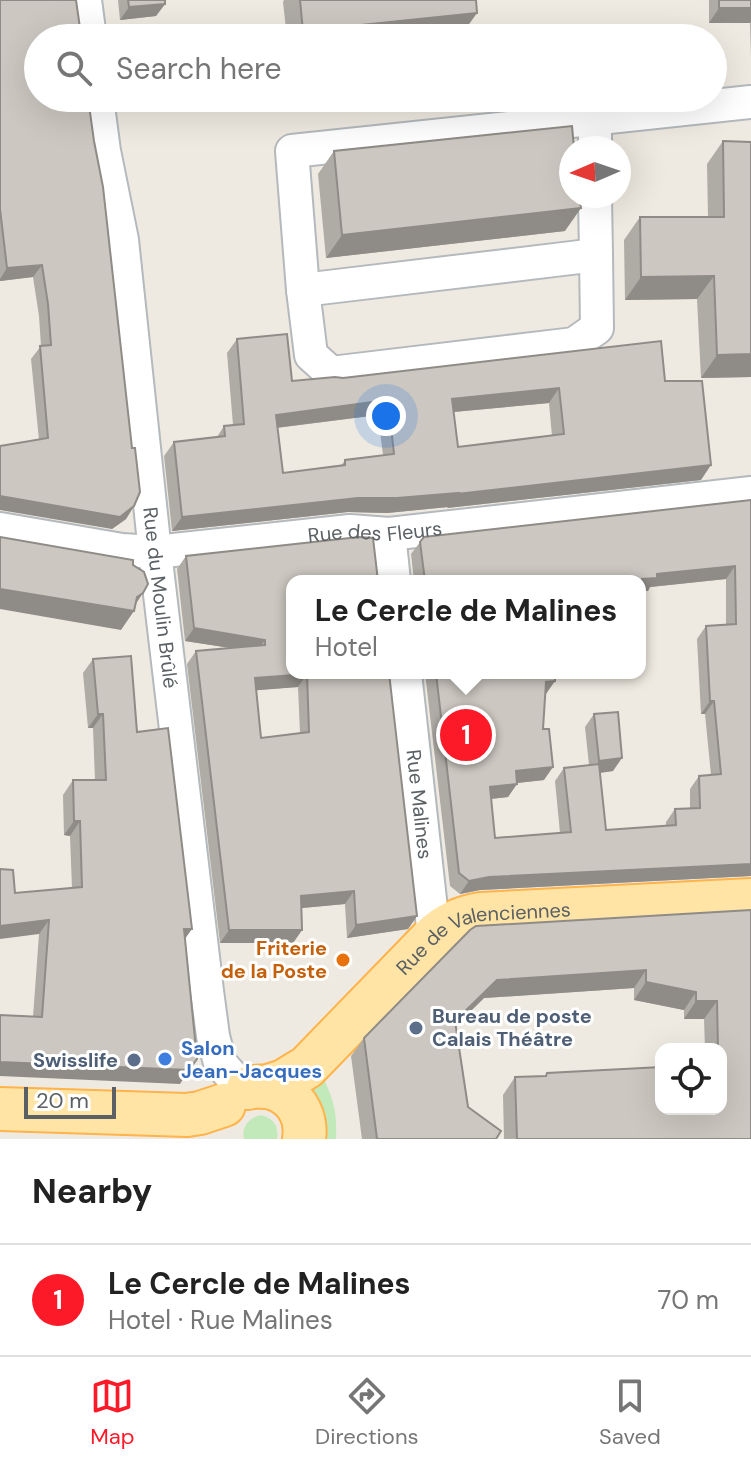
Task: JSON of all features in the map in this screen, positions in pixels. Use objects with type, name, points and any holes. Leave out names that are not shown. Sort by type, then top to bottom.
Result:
[{"type":"main road","name":"Rue de Valenciennes","points":[[101,1129],[238,1105],[284,1081],[307,1067],[449,923],[481,914],[751,900]]},
{"type":"main road","points":[[238,1105],[285,1094],[295,1103],[304,1121],[304,1139]]},
{"type":"main road","points":[[0,1109],[101,1129],[177,1139]]},
{"type":"main road","points":[[0,1129],[78,1132],[101,1129]]},
{"type":"street","points":[[85,0],[88,24]]},
{"type":"street","points":[[727,107],[751,102]]},
{"type":"street","name":"Rue du Moulin Brûlé","points":[[99,112],[122,240],[155,552],[213,1036],[220,1063],[238,1105]]},
{"type":"street","points":[[595,208],[597,328],[574,344],[331,373],[311,355],[292,151],[595,133],[701,112]]},
{"type":"street","points":[[303,290],[596,255]]},
{"type":"street","name":"Rue des Fleurs","points":[[0,529],[122,550],[155,552],[350,531],[389,534],[751,493]]},
{"type":"street","points":[[389,534],[393,575]]},
{"type":"street","name":"Rue Malines","points":[[406,679],[434,936]]},
{"type":"green space","points":[[321,1074],[334,1106],[336,1139],[320,1139],[301,1087]]},
{"type":"green space","points":[[261,1115],[274,1123],[277,1139],[244,1139],[247,1123]]},
{"type":"building","points":[[0,0],[76,0],[79,24],[24,24],[24,112],[90,112],[103,187],[132,448],[135,448],[140,492],[134,506],[120,517],[0,496],[0,446],[48,438],[40,346],[51,345],[42,265],[7,268],[0,209]]},
{"type":"building","points":[[128,0],[165,0],[165,4],[129,7]]},
{"type":"building","points":[[300,0],[476,0],[477,13],[371,24],[302,24]]},
{"type":"building","points":[[719,0],[751,0],[751,8],[719,8]]},
{"type":"building","points":[[572,126],[573,136],[559,136],[559,208],[581,208],[342,235],[334,151]]},
{"type":"building","points":[[723,141],[751,142],[751,354],[717,355],[714,276],[641,277],[640,217],[724,217]]},
{"type":"building","points":[[287,334],[292,381],[343,378],[661,341],[665,381],[702,381],[711,465],[457,494],[358,498],[182,517],[174,442],[225,436],[224,426],[244,424],[237,339]],"holes":[[[559,388],[564,434],[458,447],[452,399]],[[388,400],[394,454],[345,460],[345,465],[283,473],[276,415]]]},
{"type":"building","points":[[751,500],[751,864],[489,877],[469,881],[459,873],[437,679],[555,679],[546,682],[543,729],[549,729],[553,767],[516,771],[517,784],[490,787],[495,838],[571,832],[564,768],[599,764],[606,830],[676,825],[675,809],[700,808],[699,776],[721,774],[714,701],[710,701],[706,626],[736,624],[735,566],[657,574],[657,578],[646,579],[646,575],[424,575],[420,542],[424,537]]},
{"type":"building","points":[[0,537],[133,560],[133,565],[144,572],[148,584],[137,597],[134,611],[0,589]]},
{"type":"building","points":[[373,538],[377,575],[286,575],[286,676],[255,678],[261,738],[309,732],[307,679],[390,679],[417,916],[356,925],[354,891],[301,896],[302,930],[229,930],[196,651],[265,645],[265,640],[194,628],[186,556]]},
{"type":"building","points":[[131,656],[137,732],[168,728],[192,929],[184,929],[197,1059],[189,1070],[0,1062],[0,1015],[42,1017],[49,920],[0,926],[0,869],[13,870],[15,893],[82,887],[80,821],[74,821],[73,780],[106,780],[103,714],[98,714],[93,659]]},
{"type":"building","points":[[618,712],[622,758],[599,761],[594,714]]},
{"type":"building","points":[[751,910],[751,1139],[517,1139],[515,1077],[546,1076],[547,1073],[655,1067],[655,1115],[727,1115],[727,1043],[718,1043],[717,1001],[696,1001],[696,992],[646,982],[646,970],[497,980],[455,1021],[468,1107],[501,1131],[496,1139],[377,1139],[364,1038],[476,926]]},
{"type":"place","name":"Le Cercle de Malines","points":[[466,735]]},
{"type":"place","name":"Friterie de la Poste","points":[[343,960]]},
{"type":"place","name":"Bureau de poste Calais Théâtre","points":[[416,1028]]},
{"type":"place","name":"Salon Jean-Jacques","points":[[165,1059]]},
{"type":"place","name":"Swisslife","points":[[134,1060]]}]
